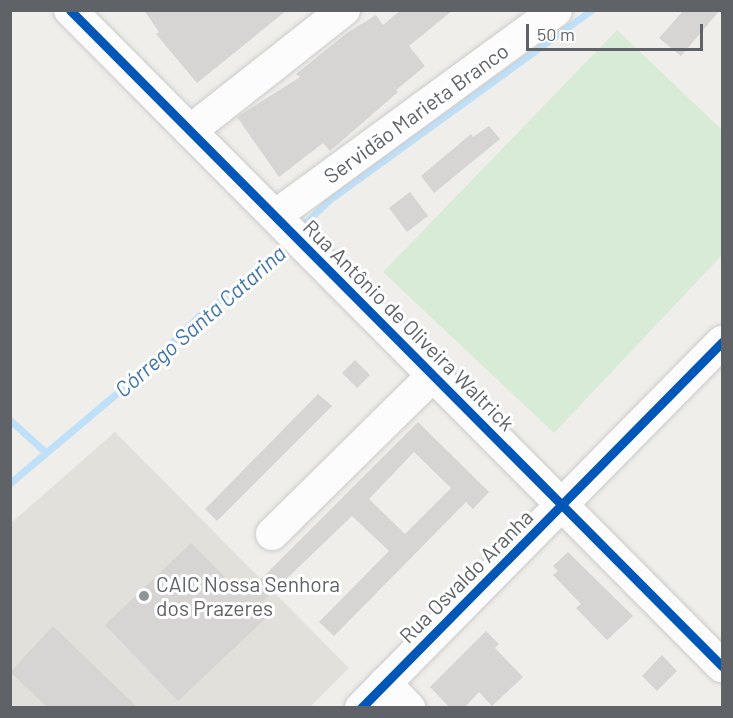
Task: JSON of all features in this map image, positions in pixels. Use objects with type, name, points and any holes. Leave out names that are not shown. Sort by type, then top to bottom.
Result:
[{"type":"street","name":"Rua Antônio de Oliveira Waltrick","points":[[70,10],[723,666]]},
{"type":"street","points":[[190,131],[344,10]]},
{"type":"street","name":"Servidão Marieta Branco","points":[[280,222],[556,10]]},
{"type":"street","name":"Rua Osvaldo Aranha","points":[[361,708],[723,342]]},
{"type":"street","points":[[272,534],[433,375]]},
{"type":"street","points":[[385,683],[409,708]]},
{"type":"shaded area","name":"CAIC Nossa Senhora dos Prazeres","points":[[115,432],[349,668],[310,707],[11,707],[10,524]]},
{"type":"green space","points":[[617,30],[722,130],[722,255],[554,433],[383,272]]},
{"type":"building","points":[[144,10],[287,10],[197,83],[156,34],[159,32]]},
{"type":"building","points":[[401,10],[453,10],[409,46],[425,66],[330,151],[323,143],[279,177],[237,117],[300,77],[296,74],[347,33],[376,15],[383,25]]},
{"type":"building","points":[[684,10],[720,10],[681,56],[659,38]]},
{"type":"building","points":[[489,126],[500,139],[434,193],[421,176],[471,134],[473,137]]},
{"type":"building","points":[[410,192],[428,216],[407,232],[389,208]]},
{"type":"building","points":[[355,360],[370,375],[357,388],[342,373]]},
{"type":"building","points":[[318,394],[332,406],[217,521],[205,509]]},
{"type":"building","points":[[418,422],[489,492],[473,509],[466,502],[334,636],[319,622],[389,551],[352,516],[256,608],[266,618],[178,701],[105,625],[191,543],[244,596]],"holes":[[[414,452],[451,488],[405,534],[369,499]]]},
{"type":"building","points":[[568,552],[633,616],[607,640],[576,608],[581,604],[553,575],[558,571],[553,566]]},
{"type":"building","points":[[53,626],[138,708],[48,708],[10,672]]},
{"type":"building","points":[[486,631],[499,644],[495,648],[523,677],[492,706],[479,692],[464,708],[450,708],[430,687]]},
{"type":"building","points":[[662,655],[677,671],[657,691],[642,676]]},
{"type":"waterway","name":"Córrego Santa Catarina","points":[[300,228],[329,200],[591,10]]},
{"type":"waterway","name":"Córrego Santa Catarina","points":[[10,483],[136,377],[200,315],[269,265],[289,242]]},
{"type":"waterway","points":[[10,420],[45,452]]},
{"type":"cycle path","points":[[70,10],[722,666]]},
{"type":"cycle path","points":[[361,708],[722,342]]},
{"type":"place","name":"CAIC Nossa Senhora dos Prazeres","points":[[144,596]]}]
